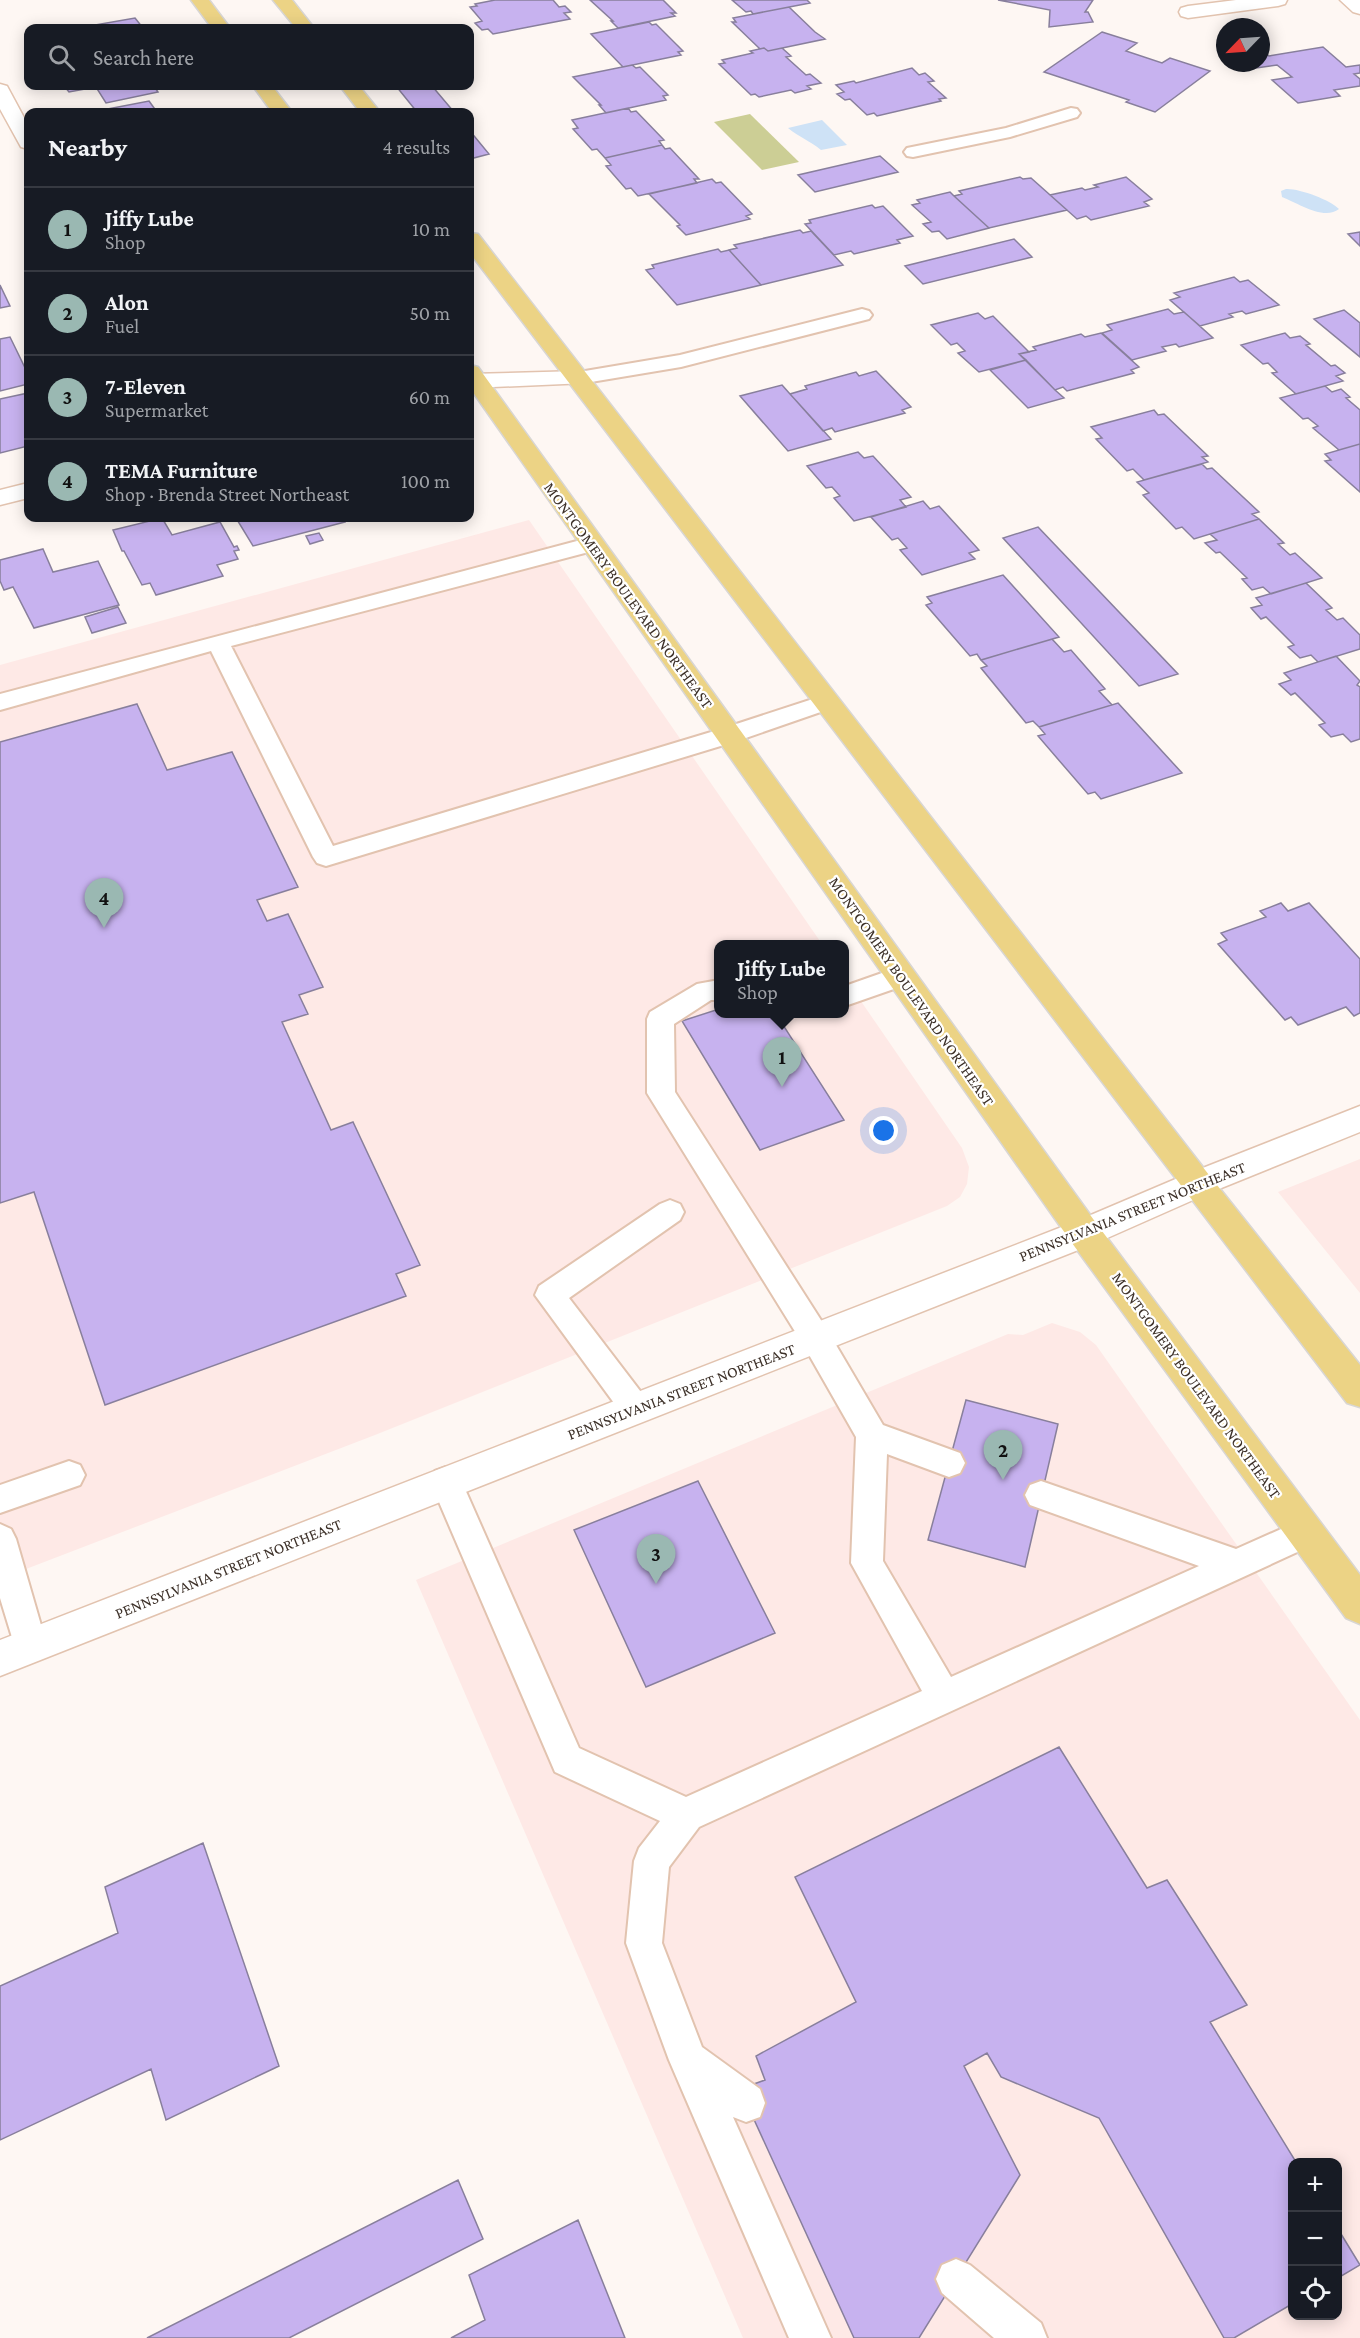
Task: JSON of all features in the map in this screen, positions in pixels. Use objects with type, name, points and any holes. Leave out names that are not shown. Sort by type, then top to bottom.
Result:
[{"type":"main road","points":[[200,0],[218,24]]},
{"type":"main road","points":[[282,0],[302,24]]},
{"type":"main road","points":[[265,90],[279,108]]},
{"type":"main road","points":[[352,90],[367,108]]},
{"type":"main road","points":[[474,244],[1197,1184],[1360,1392]]},
{"type":"main road","name":"MONTGOMERY BOULEVARD NORTHEAST","points":[[474,382],[902,976],[1084,1233],[1360,1606]]},
{"type":"street","points":[[1188,12],[1278,0]]},
{"type":"street","points":[[1349,0],[1360,8]]},
{"type":"street","points":[[0,90],[24,135]]},
{"type":"street","points":[[474,378],[579,378]]},
{"type":"street","points":[[0,498],[24,491]]},
{"type":"street","name":"PENNSYLVANIA STREET NORTHEAST","points":[[15,1652],[446,1481],[1084,1233],[1197,1184],[1360,1119]]},
{"type":"lane","points":[[913,152],[1010,132],[1071,113]]},
{"type":"lane","points":[[579,378],[681,361],[862,315]]},
{"type":"lane","points":[[0,702],[592,544]]},
{"type":"lane","points":[[218,642],[326,857],[729,735],[827,702]]},
{"type":"lane","points":[[849,995],[902,976]]},
{"type":"lane","points":[[714,990],[706,991],[660,1020],[662,1093],[815,1337],[872,1435],[867,1563],[944,1697]]},
{"type":"lane","points":[[636,1409],[550,1295],[670,1212]]},
{"type":"lane","points":[[872,1435],[949,1462]]},
{"type":"lane","points":[[0,1499],[69,1475]]},
{"type":"lane","points":[[446,1481],[567,1760],[686,1815]]},
{"type":"lane","points":[[1041,1495],[1236,1564]]},
{"type":"lane","points":[[810,2338],[688,2060],[644,1943],[652,1861],[686,1815],[1306,1533]]},
{"type":"lane","points":[[0,1539],[15,1652]]},
{"type":"lane","points":[[688,2060],[746,2103]]},
{"type":"lane","points":[[956,2279],[1026,2338]]},
{"type":"shaded area","points":[[529,520],[819,940],[714,940],[714,1018],[849,1018],[849,984],[962,1148],[969,1167],[967,1184],[960,1197],[947,1206],[375,1435],[0,1579],[0,665]]},
{"type":"shaded area","points":[[1360,1159],[1360,1293],[1278,1192]]},
{"type":"shaded area","points":[[1052,1323],[1080,1332],[1096,1345],[1360,1720],[1360,2338],[743,2338],[416,1580],[1008,1334],[1023,1335]]},
{"type":"green space","points":[[750,114],[799,162],[762,170],[714,122]]},
{"type":"water","points":[[822,120],[847,145],[821,150],[788,128]]},
{"type":"water","points":[[1286,189],[1314,195],[1339,209],[1326,213],[1311,210],[1282,197],[1281,191]]},
{"type":"building","points":[[495,0],[553,0],[559,7],[565,6],[571,12],[564,13],[570,19],[493,34],[488,29],[482,30],[475,23],[482,21],[470,7]]},
{"type":"building","points":[[590,0],[663,0],[676,13],[671,13],[675,16],[618,28]]},
{"type":"building","points":[[732,0],[807,0],[810,3],[753,14],[751,11],[746,12]]},
{"type":"building","points":[[998,0],[1093,0],[1085,12],[1088,12],[1093,22],[1049,27],[1050,10]]},
{"type":"building","points":[[789,7],[825,39],[768,51],[764,48],[760,49],[732,22],[736,22],[733,18]]},
{"type":"building","points":[[135,18],[140,24],[101,24]]},
{"type":"building","points":[[649,22],[652,25],[656,24],[683,51],[678,52],[681,55],[623,67],[591,34]]},
{"type":"building","points":[[1102,32],[1137,43],[1126,51],[1162,63],[1170,58],[1210,71],[1155,112],[1126,102],[1129,100],[1044,72]]},
{"type":"building","points":[[1323,47],[1346,67],[1360,65],[1360,73],[1354,74],[1360,79],[1360,86],[1334,90],[1340,96],[1298,103],[1272,80],[1292,77],[1277,65],[1270,66],[1270,56]]},
{"type":"building","points":[[764,48],[768,51],[782,48],[791,56],[786,57],[806,75],[810,74],[821,83],[807,86],[811,89],[795,93],[791,90],[759,97],[755,94],[751,95],[719,64],[725,63],[722,60]]},
{"type":"building","points":[[632,65],[636,68],[640,67],[668,95],[663,96],[666,100],[606,113],[573,77]]},
{"type":"building","points":[[912,68],[919,75],[925,73],[934,81],[928,82],[946,98],[877,116],[874,113],[867,115],[850,99],[845,100],[837,94],[844,92],[836,85],[854,81],[856,83]]},
{"type":"building","points":[[98,90],[157,90],[158,92],[106,103]]},
{"type":"building","points":[[399,90],[435,90],[451,108],[414,108]]},
{"type":"building","points":[[149,101],[154,108],[113,108]]},
{"type":"building","points":[[628,108],[631,112],[636,111],[664,140],[659,141],[662,145],[605,158],[597,149],[592,150],[573,129],[578,128],[572,120]]},
{"type":"building","points":[[474,136],[489,154],[474,158]]},
{"type":"building","points":[[662,145],[665,149],[670,148],[699,179],[694,179],[697,183],[638,196],[631,188],[626,189],[606,166],[611,165],[605,158]]},
{"type":"building","points":[[880,156],[898,172],[815,192],[798,175]]},
{"type":"building","points":[[1020,177],[1031,178],[1067,210],[989,228],[954,196],[962,194],[959,191]]},
{"type":"building","points":[[1126,177],[1152,199],[1144,202],[1149,206],[1091,220],[1086,216],[1077,219],[1050,195],[1098,187],[1094,185]]},
{"type":"building","points":[[712,179],[716,183],[721,182],[752,214],[746,216],[750,219],[686,235],[677,226],[680,225],[649,194]]},
{"type":"building","points":[[950,192],[989,228],[947,239],[939,231],[932,232],[923,224],[931,222],[912,205],[920,203],[917,200]]},
{"type":"building","points":[[872,205],[875,208],[883,206],[913,236],[897,240],[900,243],[854,254],[851,251],[834,255],[805,224],[811,223],[809,220]]},
{"type":"building","points":[[800,230],[803,233],[811,231],[843,265],[761,285],[729,250],[737,248],[734,245]]},
{"type":"building","points":[[1360,232],[1360,246],[1348,234]]},
{"type":"building","points":[[1014,239],[1032,257],[923,284],[905,266]]},
{"type":"building","points":[[718,249],[721,252],[729,250],[761,285],[677,305],[646,270],[654,268],[652,265]]},
{"type":"building","points":[[1234,277],[1240,282],[1248,280],[1279,305],[1246,314],[1242,311],[1229,314],[1233,317],[1200,326],[1170,300],[1180,297],[1174,293]]},
{"type":"building","points":[[0,285],[10,306],[0,308]]},
{"type":"building","points":[[1168,309],[1174,314],[1184,312],[1213,338],[1179,347],[1176,344],[1162,347],[1166,351],[1132,360],[1102,333],[1112,330],[1107,325]]},
{"type":"building","points":[[1344,310],[1360,323],[1360,357],[1314,319]]},
{"type":"building","points":[[978,313],[985,319],[993,316],[1029,352],[1019,354],[1026,360],[979,372],[958,353],[965,351],[957,343],[951,345],[931,325]]},
{"type":"building","points":[[1101,333],[1139,367],[1131,370],[1134,373],[1067,391],[1063,387],[1055,390],[1019,354],[1036,350],[1033,347],[1081,334],[1085,337]]},
{"type":"building","points":[[1285,333],[1290,338],[1300,336],[1310,344],[1306,345],[1331,366],[1335,365],[1345,373],[1336,376],[1343,381],[1296,394],[1272,373],[1277,372],[1268,363],[1263,364],[1241,345]]},
{"type":"building","points":[[10,337],[24,366],[24,385],[0,391],[0,339]]},
{"type":"building","points":[[1026,360],[1064,398],[1028,408],[990,370]]},
{"type":"building","points":[[876,371],[911,407],[902,410],[905,413],[835,432],[832,428],[823,431],[790,394],[807,389],[805,386],[856,372],[859,376]]},
{"type":"building","points":[[782,385],[831,439],[788,451],[740,396]]},
{"type":"building","points":[[1325,386],[1332,392],[1341,389],[1350,397],[1346,398],[1360,410],[1360,444],[1339,450],[1313,428],[1318,426],[1308,418],[1303,419],[1280,398]]},
{"type":"building","points":[[24,394],[24,447],[0,453],[0,399]]},
{"type":"building","points":[[1154,410],[1158,415],[1164,414],[1208,456],[1202,457],[1208,462],[1144,480],[1133,469],[1127,471],[1096,439],[1102,438],[1091,427]]},
{"type":"building","points":[[1360,444],[1360,492],[1325,461],[1331,460],[1325,454]]},
{"type":"building","points":[[858,452],[864,458],[873,456],[911,497],[900,500],[906,507],[854,521],[834,498],[840,496],[832,487],[826,488],[807,466]]},
{"type":"building","points":[[1202,464],[1207,469],[1212,468],[1259,512],[1252,514],[1259,519],[1194,539],[1182,527],[1176,529],[1143,495],[1149,493],[1137,482]]},
{"type":"building","points":[[923,501],[930,509],[939,506],[979,550],[969,553],[975,559],[922,575],[900,550],[907,548],[898,538],[892,540],[871,517]]},
{"type":"building","points":[[1259,519],[1284,543],[1278,544],[1290,555],[1295,553],[1322,578],[1271,594],[1263,587],[1252,590],[1242,579],[1247,578],[1220,552],[1216,553],[1205,543],[1217,540],[1210,534]]},
{"type":"building","points":[[146,522],[164,522],[172,535],[220,522],[234,547],[237,546],[239,550],[234,551],[238,559],[217,565],[223,576],[156,595],[150,583],[142,585],[122,551],[113,530]]},
{"type":"building","points":[[238,522],[345,522],[253,546]]},
{"type":"building","points":[[1038,527],[1178,674],[1139,686],[1003,538]]},
{"type":"building","points":[[319,533],[323,540],[310,544],[306,536]]},
{"type":"building","points":[[43,549],[53,572],[98,561],[119,605],[34,628],[13,587],[4,590],[0,581],[0,560]]},
{"type":"building","points":[[1003,575],[1059,637],[981,660],[977,654],[970,656],[926,605],[932,603],[927,597]]},
{"type":"building","points":[[1306,583],[1332,608],[1326,610],[1337,620],[1343,618],[1360,635],[1360,649],[1318,662],[1311,655],[1300,658],[1288,647],[1294,645],[1266,617],[1261,619],[1251,608],[1262,605],[1256,598]]},
{"type":"building","points":[[118,607],[126,623],[92,633],[85,617]]},
{"type":"building","points":[[1052,639],[1064,652],[1071,650],[1105,689],[1099,691],[1112,705],[1039,727],[1033,721],[1026,723],[981,668],[987,666],[981,660]]},
{"type":"building","points":[[1336,656],[1360,681],[1357,685],[1360,687],[1360,739],[1351,742],[1343,734],[1331,737],[1319,725],[1325,723],[1295,693],[1291,695],[1279,684],[1291,680],[1284,673]]},
{"type":"building","points":[[1118,703],[1182,773],[1101,799],[1095,792],[1088,794],[1038,736],[1045,734],[1039,727]]},
{"type":"building","points":[[137,704],[167,770],[232,752],[298,887],[257,900],[267,921],[288,914],[323,987],[299,995],[308,1014],[282,1022],[331,1130],[353,1122],[420,1265],[396,1274],[406,1296],[105,1405],[34,1192],[0,1203],[0,742]]},
{"type":"building","points":[[1281,903],[1288,911],[1309,903],[1360,959],[1360,1013],[1354,1016],[1346,1007],[1298,1025],[1291,1017],[1285,1020],[1218,944],[1227,940],[1221,933],[1266,917],[1260,911]]},
{"type":"building","points":[[714,1011],[714,1018],[779,1018],[844,1120],[760,1150],[682,1021]]},
{"type":"building","points":[[966,1400],[1058,1424],[1025,1567],[928,1540]]},
{"type":"building","points":[[698,1481],[775,1633],[646,1687],[574,1530]]},
{"type":"building","points":[[1059,1747],[1147,1888],[1167,1880],[1247,2005],[1210,2022],[1294,2158],[1288,2158],[1288,2306],[1234,2338],[1224,2338],[1099,2118],[1001,2077],[987,2053],[964,2066],[1020,2175],[919,2338],[854,2338],[740,2089],[765,2080],[756,2056],[856,2002],[795,1877]]},
{"type":"building","points":[[203,1843],[279,2066],[166,2120],[151,2069],[0,2140],[0,1986],[118,1933],[105,1887]]},
{"type":"building","points":[[458,2180],[483,2239],[289,2338],[147,2338]]},
{"type":"building","points":[[578,2220],[625,2338],[451,2338],[485,2320],[469,2275]]},
{"type":"building","points":[[1342,2236],[1360,2265],[1342,2276]]},
{"type":"place","name":"TEMA Furniture","points":[[104,928]]},
{"type":"place","name":"Jiffy Lube","points":[[782,1087]]},
{"type":"place","name":"Alon","points":[[1003,1480]]},
{"type":"place","name":"7-Eleven","points":[[656,1584]]}]
